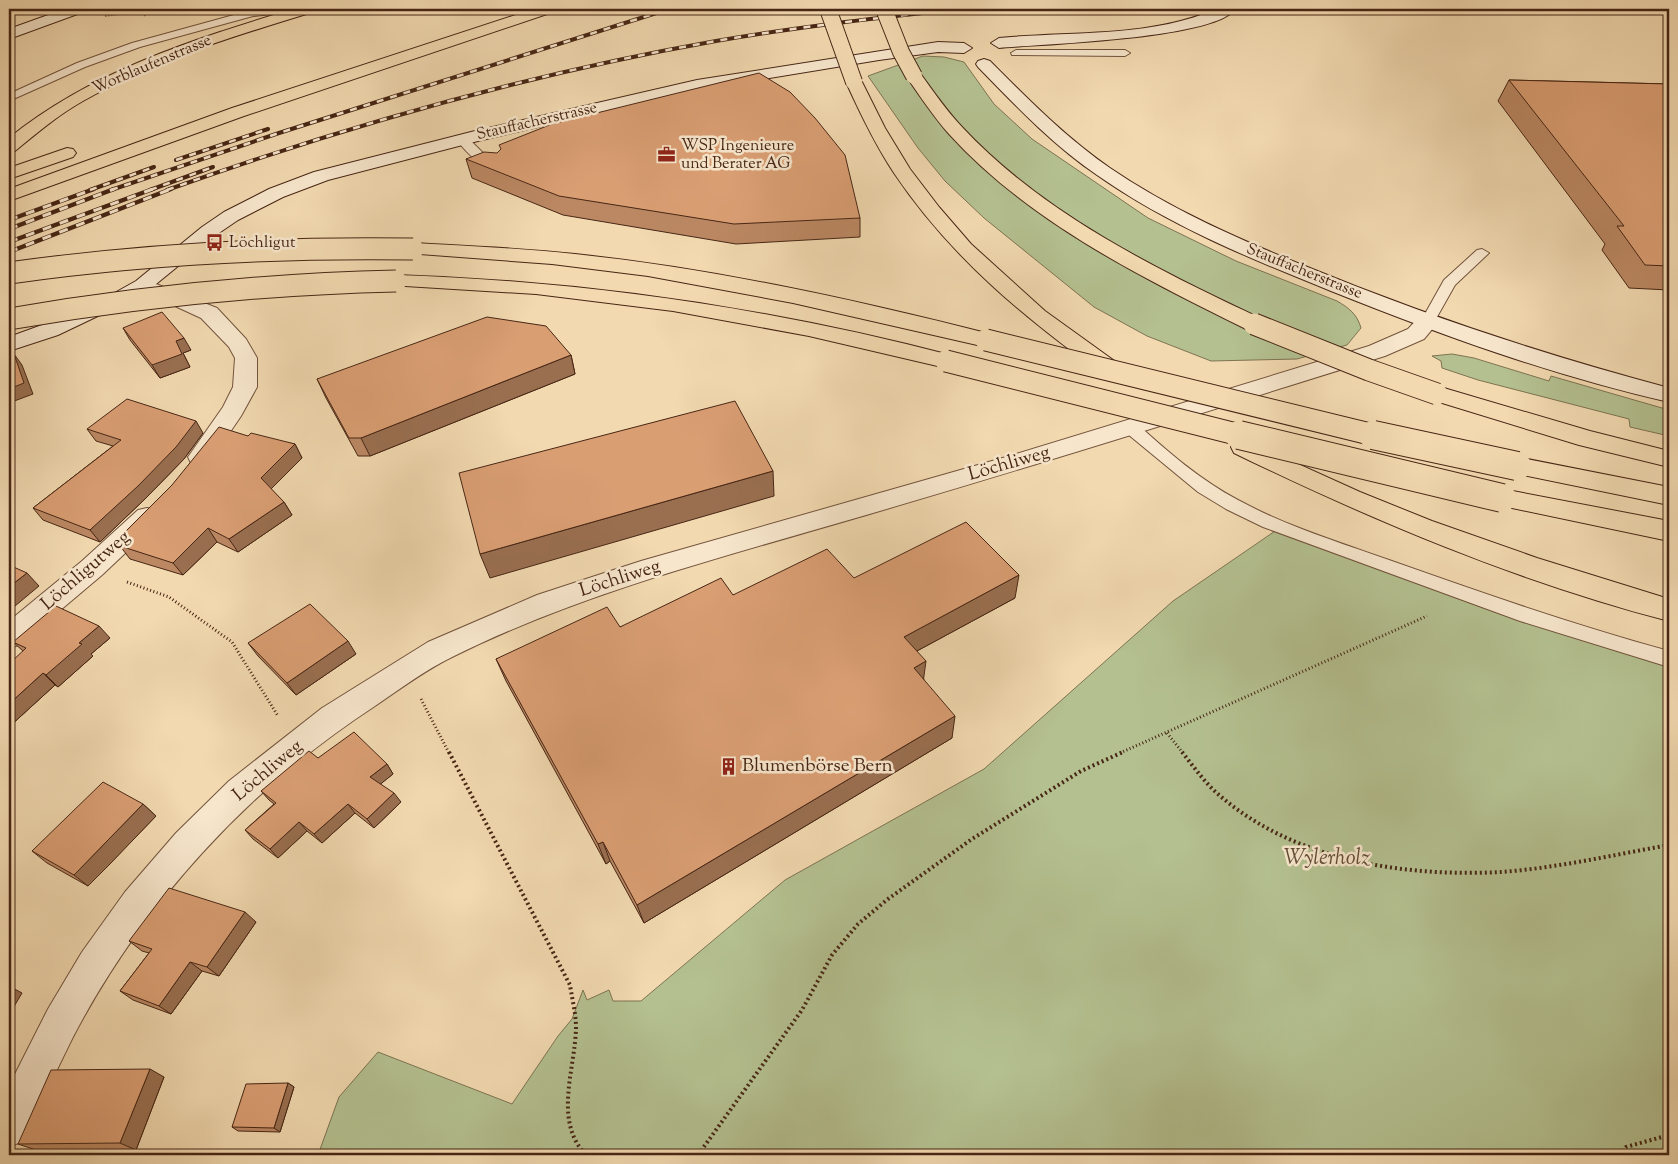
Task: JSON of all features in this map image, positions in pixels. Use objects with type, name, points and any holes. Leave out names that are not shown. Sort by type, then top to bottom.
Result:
[{"type":"main road","name":"Worblaufenstrasse","points":[[9,146],[56,111],[134,69],[200,43],[308,9]]},
{"type":"main road","points":[[9,195],[238,112],[548,9]]},
{"type":"main road","points":[[521,18],[562,9]]},
{"type":"main road","points":[[828,9],[854,82],[880,138],[926,206],[960,245],[1001,285],[1044,320],[1128,382],[1243,447],[1343,495],[1462,543],[1570,581],[1669,610]]},
{"type":"main road","points":[[884,9],[901,52],[914,76],[936,107],[962,138],[1038,201],[1150,272],[1254,324],[1369,370],[1437,394],[1579,437],[1669,459]]},
{"type":"main road","points":[[9,174],[79,149]]},
{"type":"main road","points":[[9,272],[107,260],[287,248],[413,249],[519,255],[672,274],[836,306],[986,340],[1361,432],[1517,466],[1669,496]]},
{"type":"main road","points":[[9,319],[84,306],[212,289],[342,282],[396,281],[502,284],[656,301],[804,328],[946,361],[1332,459],[1502,498],[1669,531]]},
{"type":"street","points":[[9,34],[78,9]]},
{"type":"street","name":"Stauffacherstrasse","points":[[142,285],[216,225],[276,193],[329,174],[462,139],[618,102],[752,75],[888,53],[938,47],[1125,32],[1193,22],[1228,9]]},
{"type":"street","name":"Stauffacherstrasse","points":[[1016,53],[1011,47],[982,44],[962,51],[966,58],[984,64],[1059,138],[1129,188],[1245,248],[1428,321],[1542,360],[1669,395]]},
{"type":"street","points":[[984,64],[1005,63],[1014,58],[1016,53]]},
{"type":"street","points":[[9,344],[87,315],[142,285],[209,313],[238,344],[246,358],[247,374],[245,387],[234,410],[184,478]]},
{"type":"street","name":"Löchliweg","points":[[9,1127],[61,1022],[95,965],[137,904],[182,852],[240,791],[269,768],[334,717],[438,650],[547,603],[642,571],[1130,427],[1377,351],[1416,334],[1428,321]]},
{"type":"street","name":"Löchligutweg","points":[[9,637],[92,568],[165,499]]},
{"type":"lane","points":[[9,98],[81,65],[136,44],[252,13],[272,11],[292,14]]},
{"type":"lane","points":[[1016,53],[1126,53]]},
{"type":"lane","points":[[462,139],[480,157],[498,167]]},
{"type":"lane","points":[[1428,321],[1449,282],[1482,253]]},
{"type":"lane","points":[[1130,427],[1199,485],[1233,505],[1281,527],[1466,595],[1573,631],[1669,659]]},
{"type":"path","points":[[1504,9],[1669,14]]},
{"type":"path","points":[[140,586],[169,597],[232,642],[279,717]]},
{"type":"path","points":[[698,1155],[802,1010],[832,955],[858,924],[888,899],[972,839],[1081,771],[1428,616]]},
{"type":"path","points":[[404,671],[413,683],[570,985],[576,1027],[568,1122],[579,1151],[586,1155]]},
{"type":"path","points":[[1167,733],[1219,795],[1250,819],[1288,840],[1339,857],[1408,870],[1470,872],[1541,868],[1669,845]]},
{"type":"path","points":[[1619,1155],[1626,1147],[1669,1135]]},
{"type":"green space","points":[[923,56],[944,57],[964,62],[994,104],[1032,139],[1148,218],[1236,261],[1337,301],[1352,312],[1361,328],[1347,345],[1297,359],[1211,361],[1147,336],[1094,307],[984,218],[945,181],[918,148],[868,76]]},
{"type":"green space","points":[[1452,354],[1474,358],[1549,381],[1551,376],[1669,410],[1669,436],[1630,427],[1629,419],[1478,380],[1442,368],[1441,361],[1432,356]]},
{"type":"green space","name":"Wylerholz","points":[[1281,527],[1669,659],[1669,1155],[318,1155],[339,1097],[378,1052],[512,1104],[558,1036],[572,1019],[583,990],[587,1000],[609,990],[613,1001],[641,1001],[785,880],[984,769],[1173,601]]},
{"type":"building","points":[[759,73],[790,92],[815,118],[845,155],[860,218],[734,224],[559,196],[466,159],[484,152],[497,153],[501,149],[499,145],[552,124]]},
{"type":"building","points":[[1509,80],[1669,84],[1669,266],[1645,265],[1617,226],[1624,226]]},
{"type":"building","points":[[162,312],[184,338],[176,341],[182,354],[152,365],[123,328]]},
{"type":"building","points":[[487,317],[546,326],[571,355],[361,438],[349,438],[317,379]]},
{"type":"building","points":[[14,354],[24,383],[9,389],[9,355]]},
{"type":"building","points":[[127,399],[196,421],[176,447],[138,486],[90,530],[33,508],[121,440],[87,429]]},
{"type":"building","points":[[735,401],[773,471],[480,554],[459,473]]},
{"type":"building","points":[[219,427],[248,436],[251,433],[295,444],[261,478],[284,502],[229,539],[208,528],[173,563],[120,546],[124,543],[117,540],[172,485]]},
{"type":"building","name":"Blumenbörse Bern","points":[[966,522],[1019,575],[904,637],[926,661],[914,668],[955,716],[637,905],[603,842],[598,844],[496,659],[607,607],[620,627],[721,578],[733,595],[827,549],[854,578]]},
{"type":"building","points":[[9,565],[27,573],[9,587]]},
{"type":"building","points":[[310,604],[348,641],[287,683],[248,643]]},
{"type":"building","points":[[56,606],[99,626],[79,643],[82,644],[46,675],[43,673],[9,704],[9,664],[26,648],[13,642]]},
{"type":"building","points":[[354,732],[387,764],[370,777],[394,793],[367,819],[348,804],[314,834],[299,822],[270,849],[245,830],[276,803],[261,791],[309,751],[318,758]]},
{"type":"building","points":[[103,782],[143,804],[74,875],[32,851]]},
{"type":"building","points":[[169,888],[245,912],[207,967],[190,962],[159,1006],[120,991],[152,949],[129,941]]},
{"type":"building","points":[[150,1069],[120,1143],[18,1144],[51,1070]]},
{"type":"building","points":[[288,1083],[274,1128],[232,1127],[246,1084]]},
{"type":"railway","points":[[111,190],[279,133],[669,9]]},
{"type":"railway","points":[[167,190],[370,123],[576,69],[746,36],[959,9]]},
{"type":"railway","points":[[176,160],[268,129]]},
{"type":"railway","points":[[90,190],[154,167]]},
{"type":"railway","points":[[150,190],[213,167]]},
{"type":"railway","points":[[9,220],[94,189]]},
{"type":"railway","points":[[9,229],[114,189]]},
{"type":"railway","points":[[9,242],[153,189]]},
{"type":"railway","points":[[9,252],[171,189]]},
{"type":"place","name":"WSP Ingenieure und Berater AG","points":[[667,155]]},
{"type":"place","name":"Löchligut","points":[[215,243]]},
{"type":"place","name":"Blumenbörse Bern","points":[[728,766]]}]
